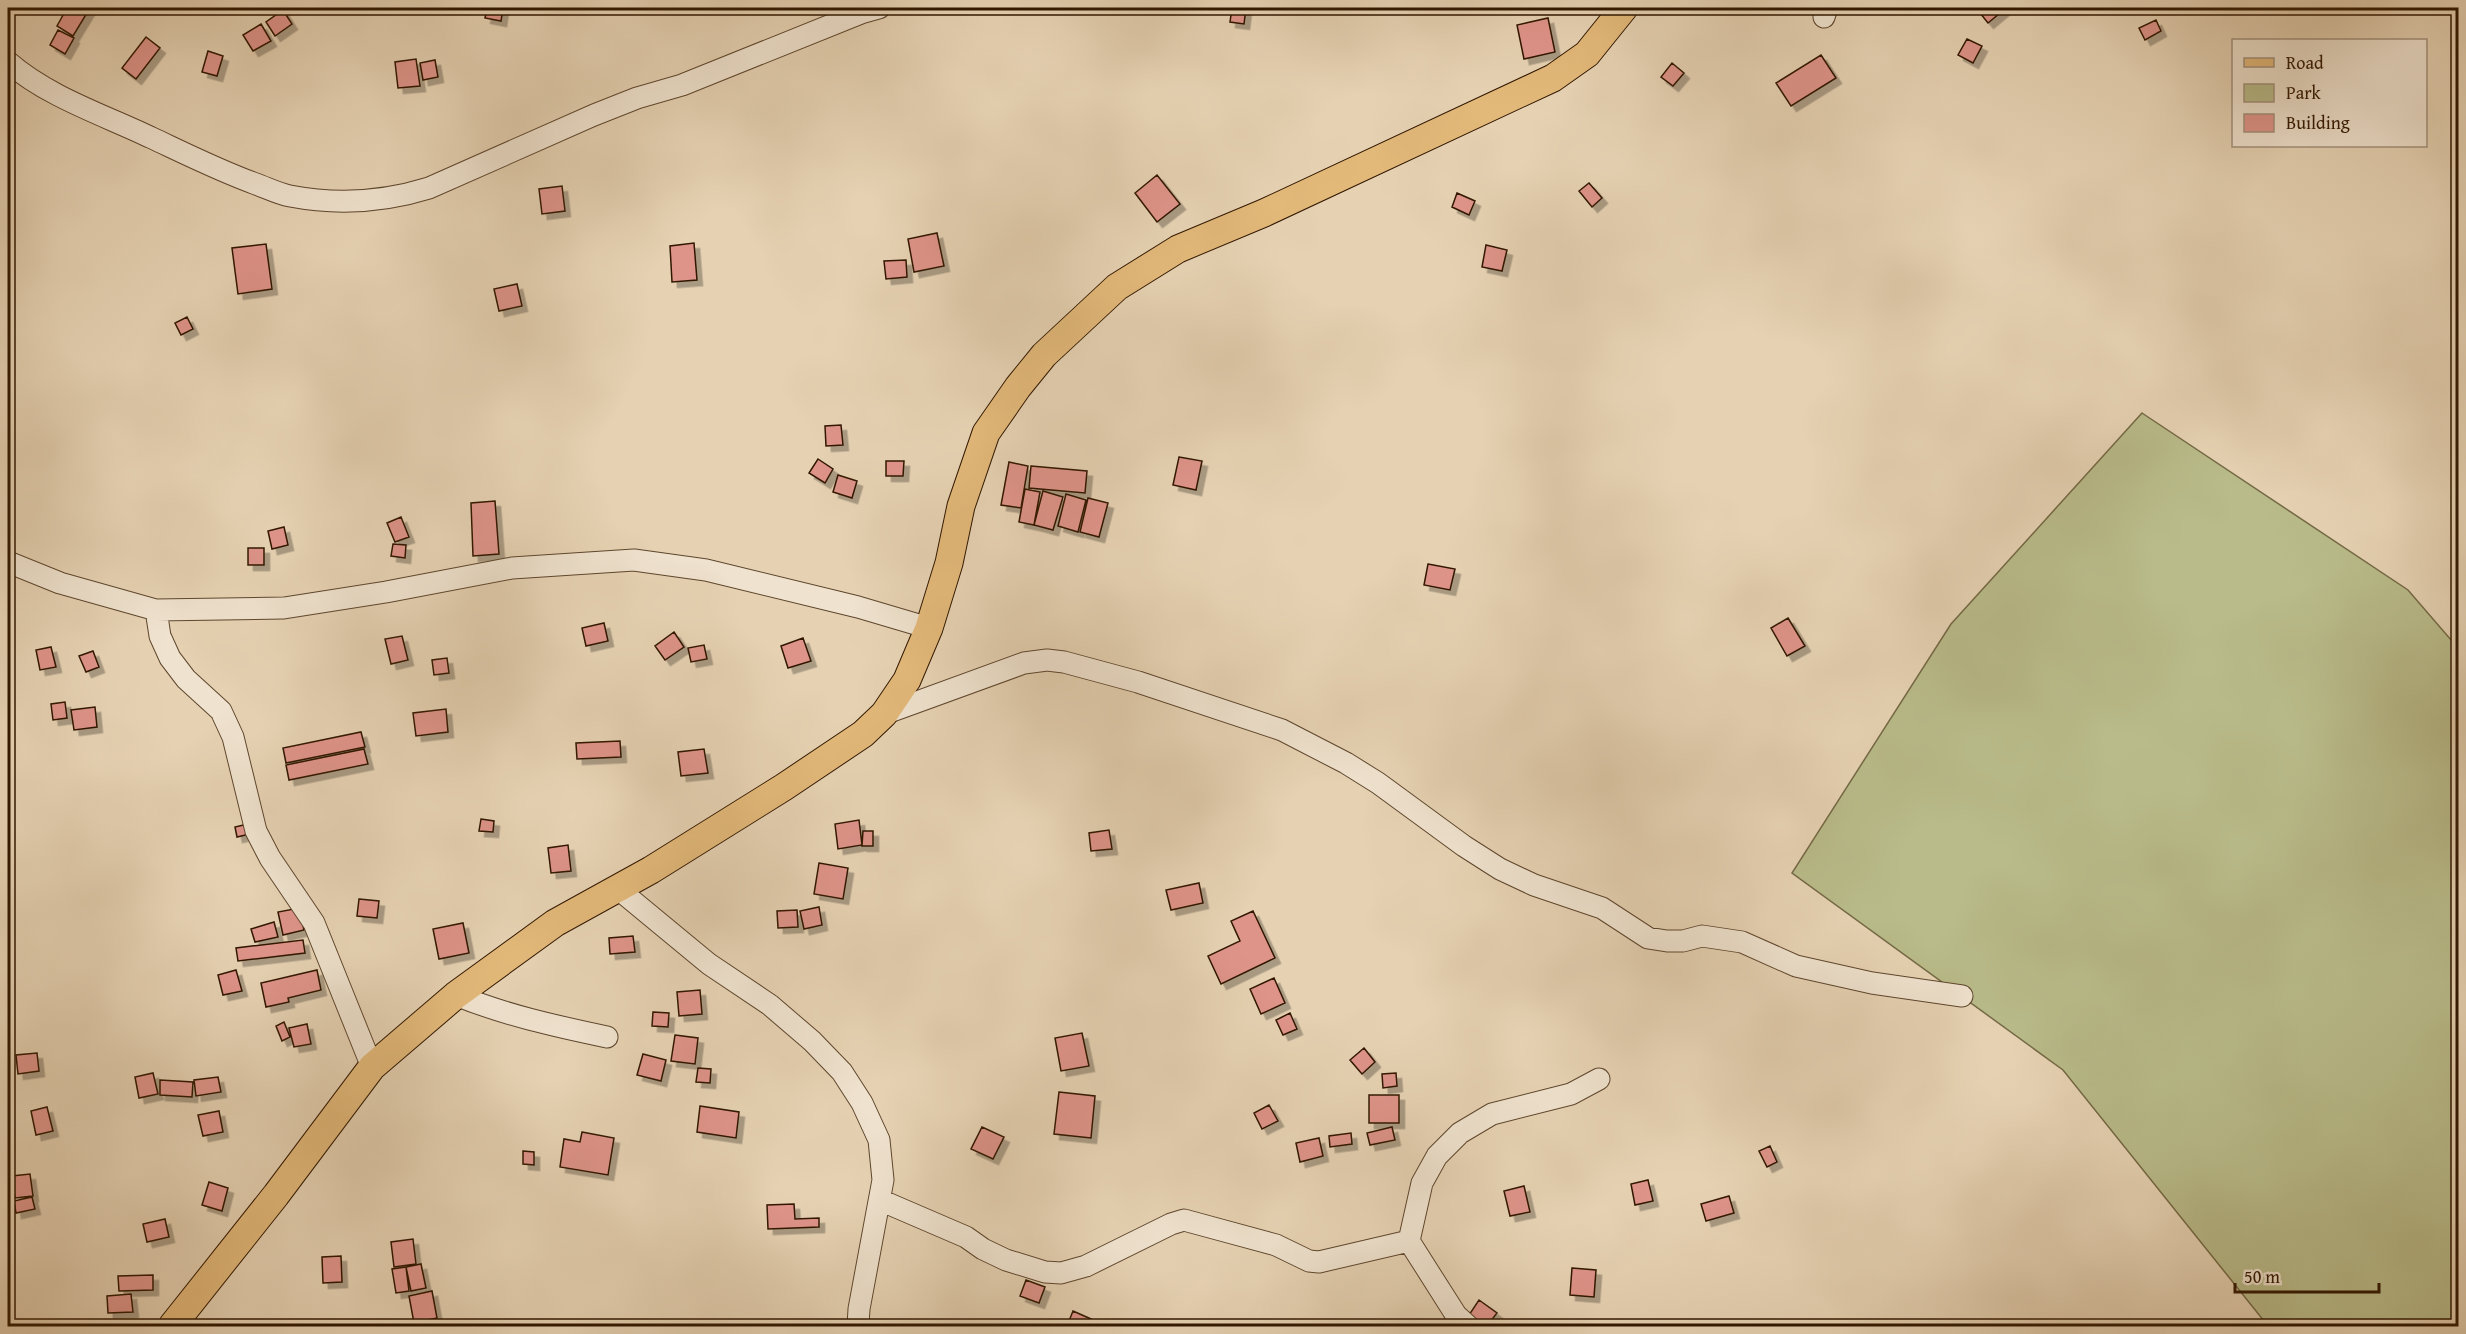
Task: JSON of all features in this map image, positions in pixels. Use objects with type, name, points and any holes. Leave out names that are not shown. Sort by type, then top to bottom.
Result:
[{"type":"main road","points":[[172,1326],[276,1195],[372,1067],[456,995],[555,923],[784,787],[863,734],[884,714],[907,680],[929,628],[949,563],[961,506],[986,433],[1018,387],[1044,356],[1117,287],[1178,249],[1264,213],[1553,78],[1587,54],[1624,8]]},
{"type":"street","points":[[8,62],[49,90],[226,173],[288,196],[329,201],[369,201],[400,197],[429,188],[594,115],[638,98],[682,85],[861,13],[879,8]]},
{"type":"street","points":[[8,86],[28,76]]},
{"type":"street","points":[[8,562],[114,600],[156,610],[284,608],[386,592],[512,568],[634,560],[706,570],[858,607],[929,628]]},
{"type":"street","points":[[156,610],[160,636],[170,658],[186,679],[221,711],[233,737],[256,831],[270,858],[314,923],[372,1067]]},
{"type":"street","points":[[884,714],[1013,667],[1047,660],[1064,662],[1138,682],[1282,730],[1346,763],[1378,783],[1464,846],[1500,869],[1533,885],[1602,908],[1648,938],[1666,941],[1702,936],[1742,942],[1796,966],[1872,983],[1962,996]]},
{"type":"street","points":[[617,888],[709,964],[770,1005],[812,1041],[842,1072],[862,1103],[879,1140],[883,1180],[858,1326]]},
{"type":"street","points":[[456,995],[488,1008],[526,1019],[607,1037]]},
{"type":"street","points":[[1468,1326],[1456,1315],[1409,1241],[1422,1183],[1437,1156],[1460,1133],[1492,1113],[1571,1094],[1599,1079]]},
{"type":"street","points":[[880,1200],[966,1237],[982,1249],[1006,1260],[1045,1272],[1061,1273],[1086,1266],[1171,1224],[1184,1220],[1276,1245],[1309,1261],[1319,1262],[1409,1241]]},
{"type":"green space","points":[[2142,413],[2408,590],[2458,648],[2458,1326],[2268,1326],[2063,1070],[1792,873],[1951,624]]},
{"type":"building","points":[[67,8],[90,8],[73,36],[57,26]]},
{"type":"building","points":[[487,8],[503,8],[501,21],[485,18]]},
{"type":"building","points":[[1232,8],[1246,8],[1244,24],[1230,22]]},
{"type":"building","points":[[1976,8],[2006,8],[1988,23]]},
{"type":"building","points":[[283,10],[292,24],[275,36],[266,22]]},
{"type":"building","points":[[1548,18],[1555,52],[1524,59],[1517,25]]},
{"type":"building","points":[[2156,20],[2161,31],[2145,40],[2139,28]]},
{"type":"building","points":[[261,24],[271,41],[253,51],[243,35]]},
{"type":"building","points":[[58,30],[74,38],[65,54],[50,45]]},
{"type":"building","points":[[146,37],[160,48],[136,79],[122,68]]},
{"type":"building","points":[[1967,39],[1982,46],[1973,63],[1958,55]]},
{"type":"building","points":[[208,51],[223,56],[217,76],[202,72]]},
{"type":"building","points":[[1821,55],[1836,78],[1791,106],[1776,83]]},
{"type":"building","points":[[416,59],[420,86],[398,88],[395,62]]},
{"type":"building","points":[[435,60],[438,77],[423,80],[420,63]]},
{"type":"building","points":[[1672,63],[1684,73],[1673,86],[1661,77]]},
{"type":"building","points":[[1157,175],[1180,204],[1157,222],[1135,193]]},
{"type":"building","points":[[1589,183],[1602,198],[1592,207],[1579,191]]},
{"type":"building","points":[[562,186],[565,211],[542,214],[539,189]]},
{"type":"building","points":[[1457,193],[1475,201],[1469,215],[1452,207]]},
{"type":"building","points":[[937,233],[944,266],[914,272],[908,239]]},
{"type":"building","points":[[694,243],[697,280],[672,282],[670,246]]},
{"type":"building","points":[[266,244],[272,289],[238,294],[232,248]]},
{"type":"building","points":[[1486,245],[1507,250],[1502,271],[1482,267]]},
{"type":"building","points":[[906,260],[907,277],[886,279],[884,261]]},
{"type":"building","points":[[517,284],[522,306],[499,311],[494,289]]},
{"type":"building","points":[[187,317],[193,329],[181,335],[175,323]]},
{"type":"building","points":[[841,425],[843,445],[826,446],[825,426]]},
{"type":"building","points":[[1179,457],[1202,461],[1196,490],[1173,485]]},
{"type":"building","points":[[818,459],[833,469],[825,483],[809,473]]},
{"type":"building","points":[[886,461],[904,461],[903,476],[886,476]]},
{"type":"building","points":[[1009,462],[1028,466],[1021,508],[1001,505]]},
{"type":"building","points":[[1031,466],[1087,471],[1085,493],[1029,488]]},
{"type":"building","points":[[838,475],[857,481],[852,498],[833,492]]},
{"type":"building","points":[[1025,489],[1040,492],[1034,525],[1019,522]]},
{"type":"building","points":[[1043,491],[1063,497],[1053,530],[1034,525]]},
{"type":"building","points":[[1066,494],[1086,500],[1078,532],[1058,526]]},
{"type":"building","points":[[1088,498],[1108,503],[1099,537],[1080,532]]},
{"type":"building","points":[[495,501],[499,554],[473,556],[471,503]]},
{"type":"building","points":[[401,517],[409,537],[395,542],[387,523]]},
{"type":"building","points":[[284,527],[288,545],[272,549],[268,531]]},
{"type":"building","points":[[393,544],[406,545],[405,558],[391,556]]},
{"type":"building","points":[[248,548],[264,548],[264,565],[248,565]]},
{"type":"building","points":[[1428,564],[1455,569],[1450,590],[1424,585]]},
{"type":"building","points":[[1788,618],[1805,646],[1787,656],[1771,628]]},
{"type":"building","points":[[604,623],[608,641],[586,646],[582,628]]},
{"type":"building","points":[[674,632],[684,647],[665,660],[655,646]]},
{"type":"building","points":[[402,636],[408,660],[391,664],[385,639]]},
{"type":"building","points":[[803,638],[811,661],[788,668],[781,646]]},
{"type":"building","points":[[704,645],[707,659],[691,662],[688,648]]},
{"type":"building","points":[[51,647],[56,667],[40,670],[36,650]]},
{"type":"building","points":[[93,651],[99,667],[86,672],[79,656]]},
{"type":"building","points":[[447,658],[449,673],[434,675],[432,660]]},
{"type":"building","points":[[65,702],[67,718],[53,720],[51,704]]},
{"type":"building","points":[[95,707],[97,727],[74,730],[71,710]]},
{"type":"building","points":[[446,709],[448,732],[416,736],[413,713]]},
{"type":"building","points":[[361,732],[365,747],[286,763],[283,748]]},
{"type":"building","points":[[620,741],[621,757],[577,759],[576,743]]},
{"type":"building","points":[[364,749],[368,764],[289,780],[286,765]]},
{"type":"building","points":[[704,749],[708,773],[681,776],[678,752]]},
{"type":"building","points":[[481,819],[494,821],[493,832],[479,831]]},
{"type":"building","points":[[859,820],[862,845],[838,849],[835,824]]},
{"type":"building","points":[[252,823],[254,833],[237,837],[235,827]]},
{"type":"building","points":[[1109,830],[1112,849],[1091,851],[1089,833]]},
{"type":"building","points":[[863,831],[873,831],[873,846],[862,846]]},
{"type":"building","points":[[568,845],[571,871],[551,873],[548,848]]},
{"type":"building","points":[[819,863],[848,868],[843,899],[814,894]]},
{"type":"building","points":[[1199,883],[1203,903],[1171,910],[1166,890]]},
{"type":"building","points":[[359,899],[379,901],[377,918],[357,916]]},
{"type":"building","points":[[819,907],[822,925],[804,929],[800,911]]},
{"type":"building","points":[[299,908],[304,930],[283,935],[278,912]]},
{"type":"building","points":[[797,910],[798,927],[778,928],[777,911]]},
{"type":"building","points":[[1253,911],[1275,958],[1221,984],[1208,956],[1240,941],[1231,921]]},
{"type":"building","points":[[274,922],[278,937],[255,942],[251,929]]},
{"type":"building","points":[[463,923],[469,953],[439,959],[433,929]]},
{"type":"building","points":[[633,936],[635,952],[610,954],[609,938]]},
{"type":"building","points":[[303,940],[305,953],[238,961],[236,948]]},
{"type":"building","points":[[236,970],[242,991],[223,995],[218,975]]},
{"type":"building","points":[[317,970],[321,990],[288,998],[289,1002],[266,1007],[261,983]]},
{"type":"building","points":[[1274,978],[1285,1003],[1261,1014],[1250,989]]},
{"type":"building","points":[[700,990],[702,1014],[679,1016],[677,992]]},
{"type":"building","points":[[653,1012],[669,1013],[668,1027],[652,1026]]},
{"type":"building","points":[[1290,1013],[1297,1029],[1283,1035],[1276,1020]]},
{"type":"building","points":[[284,1022],[290,1037],[282,1041],[276,1026]]},
{"type":"building","points":[[307,1024],[311,1044],[294,1047],[289,1028]]},
{"type":"building","points":[[1082,1033],[1089,1066],[1061,1071],[1055,1038]]},
{"type":"building","points":[[675,1035],[698,1038],[695,1064],[671,1061]]},
{"type":"building","points":[[1364,1048],[1375,1062],[1362,1074],[1350,1060]]},
{"type":"building","points":[[37,1053],[39,1071],[18,1074],[16,1055]]},
{"type":"building","points":[[643,1054],[666,1060],[661,1081],[637,1075]]},
{"type":"building","points":[[698,1068],[711,1069],[710,1083],[696,1082]]},
{"type":"building","points":[[153,1073],[158,1094],[139,1098],[135,1077]]},
{"type":"building","points":[[1396,1073],[1397,1086],[1383,1088],[1382,1074]]},
{"type":"building","points":[[218,1077],[221,1092],[196,1096],[194,1080]]},
{"type":"building","points":[[160,1080],[193,1082],[192,1097],[160,1095]]},
{"type":"building","points":[[1059,1092],[1095,1096],[1091,1138],[1054,1134]]},
{"type":"building","points":[[1369,1095],[1399,1095],[1399,1123],[1369,1123]]},
{"type":"building","points":[[1269,1105],[1278,1121],[1262,1129],[1254,1113]]},
{"type":"building","points":[[700,1106],[739,1112],[736,1138],[697,1132]]},
{"type":"building","points":[[47,1107],[53,1131],[36,1135],[31,1111]]},
{"type":"building","points":[[219,1111],[223,1132],[203,1136],[198,1115]]},
{"type":"building","points":[[982,1127],[1004,1137],[993,1159],[971,1149]]},
{"type":"building","points":[[1392,1127],[1395,1140],[1370,1145],[1367,1133]]},
{"type":"building","points":[[582,1132],[614,1138],[608,1175],[560,1167],[564,1139],[580,1142]]},
{"type":"building","points":[[1351,1133],[1352,1144],[1330,1147],[1329,1136]]},
{"type":"building","points":[[1319,1138],[1323,1156],[1300,1162],[1296,1143]]},
{"type":"building","points":[[1770,1146],[1777,1162],[1767,1167],[1759,1151]]},
{"type":"building","points":[[523,1151],[534,1152],[534,1165],[523,1164]]},
{"type":"building","points":[[30,1174],[33,1196],[15,1198],[12,1176]]},
{"type":"building","points":[[1648,1180],[1653,1201],[1635,1205],[1631,1184]]},
{"type":"building","points":[[209,1182],[228,1188],[222,1211],[202,1205]]},
{"type":"building","points":[[1524,1186],[1530,1212],[1510,1216],[1504,1191]]},
{"type":"building","points":[[1729,1196],[1734,1213],[1706,1221],[1701,1204]]},
{"type":"building","points":[[32,1197],[35,1209],[16,1213],[14,1201]]},
{"type":"building","points":[[794,1204],[795,1219],[819,1218],[819,1227],[768,1229],[767,1205]]},
{"type":"building","points":[[165,1219],[169,1237],[147,1242],[143,1224]]},
{"type":"building","points":[[413,1239],[416,1264],[394,1267],[391,1242]]},
{"type":"building","points":[[341,1256],[342,1282],[323,1283],[322,1257]]},
{"type":"building","points":[[421,1264],[426,1288],[411,1291],[406,1267]]},
{"type":"building","points":[[406,1267],[409,1291],[396,1293],[392,1269]]},
{"type":"building","points":[[1572,1268],[1596,1270],[1594,1297],[1570,1295]]},
{"type":"building","points":[[153,1275],[153,1290],[119,1291],[118,1276]]},
{"type":"building","points":[[1026,1280],[1045,1287],[1039,1303],[1020,1296]]},
{"type":"building","points":[[432,1291],[437,1318],[414,1323],[409,1296]]},
{"type":"building","points":[[131,1294],[133,1312],[108,1313],[107,1296]]},
{"type":"building","points":[[1479,1300],[1497,1313],[1487,1326],[1469,1315]]},
{"type":"building","points":[[1073,1311],[1091,1319],[1088,1326],[1067,1326]]},
{"type":"building","points":[[319,1323],[342,1324],[342,1326],[319,1326]]}]
